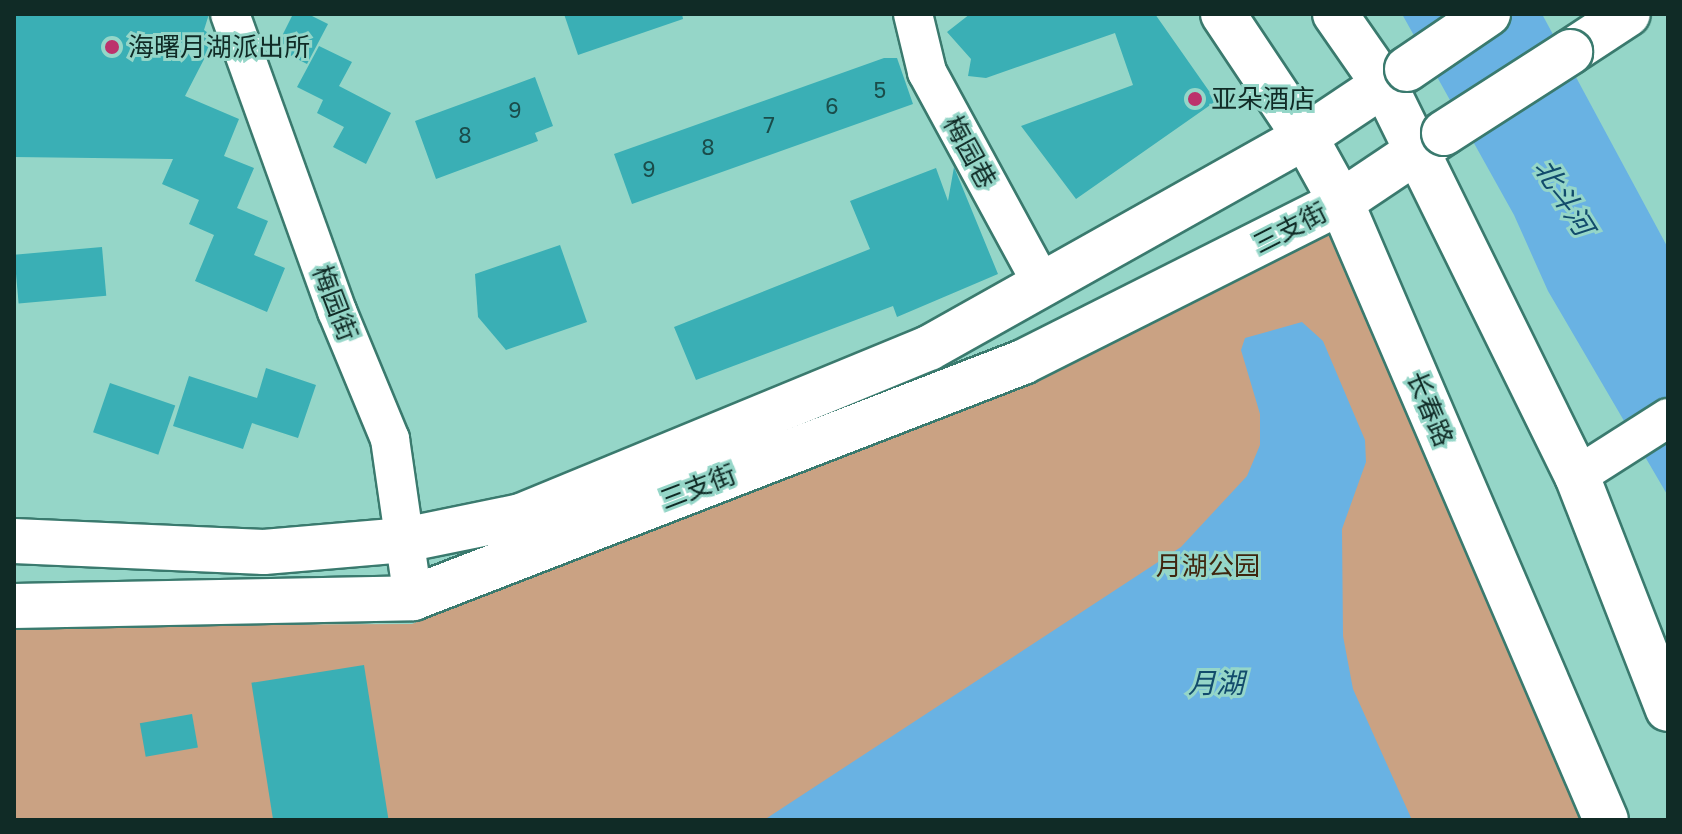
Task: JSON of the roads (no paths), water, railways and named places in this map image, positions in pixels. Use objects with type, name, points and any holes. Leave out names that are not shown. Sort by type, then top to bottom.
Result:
[{"type":"main road","name":"长春路","points":[[1223,14],[1305,137],[1341,202],[1606,820]]},
{"type":"main road","points":[[1335,14],[1396,78],[1430,142],[1577,476],[1668,709]]},
{"type":"main road","points":[[1396,78],[1488,14]]},
{"type":"main road","points":[[1430,142],[1628,14]]},
{"type":"main road","name":"三支街","points":[[14,541],[264,552],[404,540],[521,516],[929,348],[1305,137],[1396,78]]},
{"type":"main road","name":"三支街","points":[[14,606],[413,598],[1023,362],[1341,202],[1430,142]]},
{"type":"street","name":"梅园街","points":[[230,14],[337,311],[390,439],[413,598]]},
{"type":"street","name":"梅园巷","points":[[913,14],[927,72],[1042,284]]},
{"type":"street","points":[[1577,476],[1668,418]]},
{"type":"water","name":"北斗河","points":[[1402,14],[1542,14],[1668,248],[1668,496],[1548,291],[1514,215]]},
{"type":"water","name":"月湖","points":[[1302,322],[1323,341],[1365,440],[1366,462],[1342,529],[1343,636],[1353,689],[1412,820],[764,820],[1181,547],[1247,476],[1260,445],[1260,414],[1241,350],[1245,338]]},
{"type":"place","name":"海曙月湖派出所","points":[[112,47]]},
{"type":"place","name":"亚朵酒店","points":[[1195,99]]},
{"type":"park label","name":"月湖公园","points":[[1208,566]]}]
